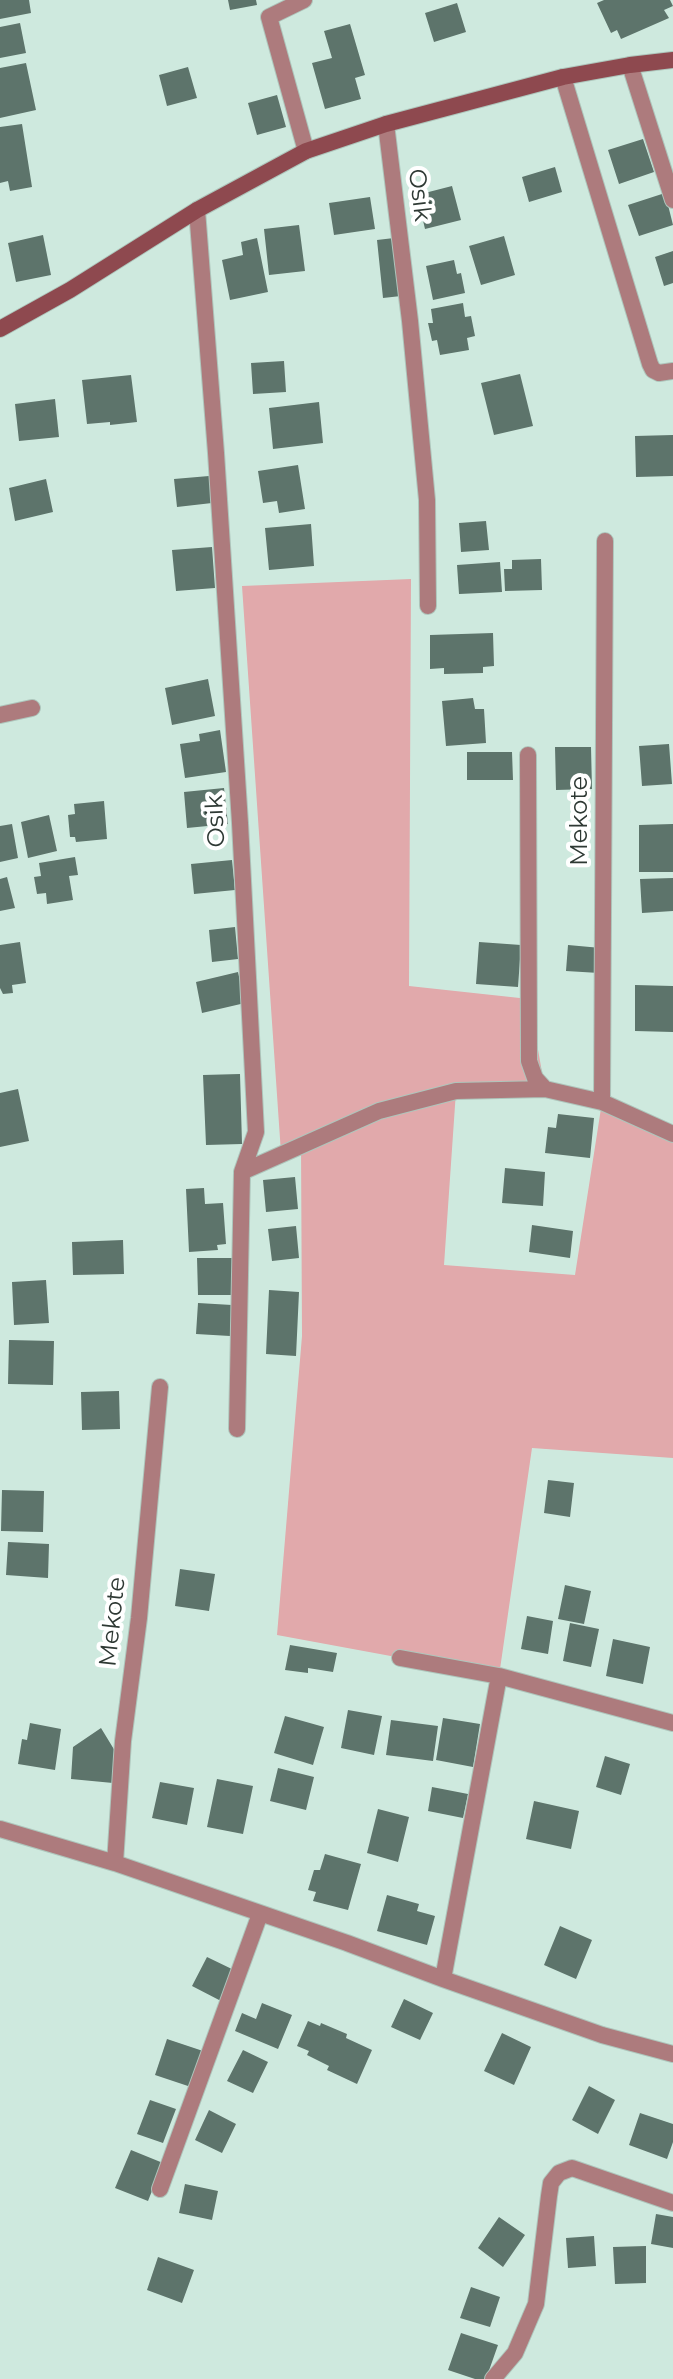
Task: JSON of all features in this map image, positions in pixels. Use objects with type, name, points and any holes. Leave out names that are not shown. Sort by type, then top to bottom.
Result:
[{"type":"main road","points":[[0,329],[70,290],[197,210],[306,151],[386,124],[563,77],[673,60]]},
{"type":"street","points":[[304,0],[269,17],[306,151]]},
{"type":"street","points":[[630,65],[673,200]]},
{"type":"street","points":[[563,77],[650,364],[659,373],[673,371]]},
{"type":"street","name":"Osik","points":[[386,124],[410,321],[427,500],[428,606]]},
{"type":"street","name":"Osik","points":[[197,210],[225,591],[256,1132],[242,1172],[237,1429]]},
{"type":"street","name":"Mekote","points":[[602,1102],[605,541]]},
{"type":"street","points":[[0,715],[32,708]]},
{"type":"street","points":[[528,755],[529,1061],[535,1078],[545,1089]]},
{"type":"street","points":[[242,1172],[379,1111],[456,1091],[545,1089],[602,1102],[673,1134]]},
{"type":"street","name":"Mekote","points":[[115,1863],[123,1741],[139,1618],[160,1387]]},
{"type":"street","points":[[400,1658],[499,1676],[673,1723]]},
{"type":"street","points":[[443,1979],[499,1676]]},
{"type":"street","points":[[0,1829],[115,1863],[602,2035],[673,2054]]},
{"type":"street","points":[[160,2189],[260,1914]]},
{"type":"street","points":[[493,2379],[515,2353],[536,2304],[551,2183],[559,2173],[572,2168],[673,2203]]},
{"type":"shaded area","points":[[411,579],[409,986],[529,999],[545,1089],[456,1091],[444,1265],[575,1275],[602,1102],[673,1134],[673,1458],[532,1448],[499,1676],[277,1635],[302,1336],[301,1145],[281,1153],[242,586]]},
{"type":"building","points":[[0,0],[29,0],[31,13],[0,19]]},
{"type":"building","points":[[228,0],[256,0],[257,5],[230,10]]},
{"type":"building","points":[[604,0],[670,0],[673,6],[664,10],[669,18],[621,39],[617,30],[611,33],[597,3]]},
{"type":"building","points":[[457,3],[466,32],[434,42],[425,13]]},
{"type":"building","points":[[20,23],[26,53],[0,58],[0,27]]},
{"type":"building","points":[[350,24],[365,75],[355,78],[361,99],[325,109],[312,63],[332,58],[324,31]]},
{"type":"building","points":[[26,63],[36,110],[0,118],[0,68]]},
{"type":"building","points":[[188,67],[197,98],[167,106],[159,75]]},
{"type":"building","points":[[277,95],[286,127],[257,135],[248,103]]},
{"type":"building","points":[[22,124],[32,187],[10,191],[8,181],[0,183],[0,127]]},
{"type":"building","points":[[643,139],[654,172],[619,184],[608,150]]},
{"type":"building","points":[[555,167],[562,192],[529,202],[522,177]]},
{"type":"building","points":[[452,186],[461,220],[425,229],[417,195]]},
{"type":"building","points":[[665,193],[673,225],[639,236],[628,205]]},
{"type":"building","points":[[370,197],[375,229],[334,235],[329,203]]},
{"type":"building","points":[[299,225],[305,271],[269,275],[264,229]]},
{"type":"building","points":[[43,235],[51,275],[16,282],[8,243]]},
{"type":"building","points":[[504,236],[515,275],[481,285],[469,246]]},
{"type":"building","points":[[257,238],[268,292],[230,300],[222,260],[243,255],[241,242]]},
{"type":"building","points":[[394,238],[401,296],[383,298],[377,240]]},
{"type":"building","points":[[673,251],[673,283],[664,286],[655,257]]},
{"type":"building","points":[[454,260],[457,274],[461,273],[465,293],[433,300],[426,266]]},
{"type":"building","points":[[463,303],[465,317],[471,316],[475,336],[467,338],[469,350],[440,355],[437,340],[432,341],[428,323],[433,323],[431,309]]},
{"type":"building","points":[[284,361],[286,392],[253,394],[251,363]]},
{"type":"building","points":[[520,374],[533,426],[494,435],[481,383]]},
{"type":"building","points":[[131,375],[137,422],[87,424],[82,380]]},
{"type":"building","points":[[55,399],[59,437],[19,441],[15,404]]},
{"type":"building","points":[[319,402],[323,443],[273,449],[269,408]]},
{"type":"building","points":[[673,435],[673,476],[636,477],[635,436]]},
{"type":"building","points":[[298,465],[305,509],[279,513],[277,501],[263,503],[258,471]]},
{"type":"building","points":[[209,476],[212,503],[177,507],[174,479]]},
{"type":"building","points":[[46,479],[53,512],[15,521],[9,488]]},
{"type":"building","points":[[486,521],[489,550],[461,552],[459,523]]},
{"type":"building","points":[[311,524],[314,566],[269,570],[265,528]]},
{"type":"building","points":[[212,547],[215,588],[176,591],[172,550]]},
{"type":"building","points":[[541,559],[542,590],[505,591],[504,569],[512,569],[512,560]]},
{"type":"building","points":[[500,562],[502,592],[459,594],[457,565]]},
{"type":"building","points":[[493,633],[494,666],[483,667],[483,673],[444,674],[444,668],[430,669],[430,635]]},
{"type":"building","points":[[208,679],[215,716],[172,725],[165,688]]},
{"type":"building","points":[[473,698],[475,709],[484,709],[486,743],[446,746],[442,701]]},
{"type":"building","points":[[220,730],[226,772],[185,778],[180,744],[200,741],[199,734]]},
{"type":"building","points":[[669,744],[672,784],[642,786],[639,746]]},
{"type":"building","points":[[555,747],[591,747],[592,789],[556,790]]},
{"type":"building","points":[[467,752],[512,752],[513,780],[467,780]]},
{"type":"building","points":[[224,788],[228,824],[187,828],[184,792]]},
{"type":"building","points":[[104,801],[107,839],[76,842],[75,837],[70,837],[68,815],[75,814],[74,804]]},
{"type":"building","points":[[49,815],[57,851],[28,858],[21,822]]},
{"type":"building","points":[[12,824],[18,858],[0,862],[0,826]]},
{"type":"building","points":[[673,824],[673,872],[639,872],[639,825]]},
{"type":"building","points":[[75,857],[78,875],[69,876],[73,900],[47,904],[46,893],[37,894],[34,877],[41,876],[39,863]]},
{"type":"building","points":[[232,860],[235,890],[194,894],[191,864]]},
{"type":"building","points":[[7,877],[15,908],[0,911],[0,879]]},
{"type":"building","points":[[673,878],[673,911],[642,913],[640,879]]},
{"type":"building","points":[[235,927],[238,959],[212,962],[209,930]]},
{"type":"building","points":[[20,942],[26,983],[12,985],[13,993],[3,994],[0,988],[0,945]]},
{"type":"building","points":[[479,942],[521,945],[518,987],[476,984]]},
{"type":"building","points":[[568,945],[601,948],[599,973],[566,971]]},
{"type":"building","points":[[238,972],[245,1003],[202,1013],[196,982]]},
{"type":"building","points":[[635,985],[673,986],[673,1032],[635,1031]]},
{"type":"building","points":[[240,1074],[242,1144],[206,1145],[203,1075]]},
{"type":"building","points":[[18,1089],[29,1141],[0,1147],[0,1093]]},
{"type":"building","points":[[558,1114],[594,1118],[590,1158],[545,1153],[548,1127],[556,1128]]},
{"type":"building","points":[[505,1168],[545,1172],[543,1206],[502,1203]]},
{"type":"building","points":[[295,1177],[298,1209],[266,1212],[263,1180]]},
{"type":"building","points":[[204,1188],[205,1204],[223,1203],[226,1244],[217,1245],[218,1250],[189,1252],[186,1189]]},
{"type":"building","points":[[532,1225],[573,1231],[570,1258],[529,1252]]},
{"type":"building","points":[[296,1226],[299,1258],[272,1261],[268,1229]]},
{"type":"building","points":[[123,1240],[124,1274],[73,1275],[72,1242]]},
{"type":"building","points":[[197,1258],[234,1258],[235,1295],[198,1295]]},
{"type":"building","points":[[46,1280],[49,1323],[14,1325],[12,1282]]},
{"type":"building","points":[[269,1290],[299,1292],[296,1356],[266,1354]]},
{"type":"building","points":[[198,1303],[232,1305],[230,1336],[196,1334]]},
{"type":"building","points":[[9,1340],[54,1341],[53,1385],[8,1384]]},
{"type":"building","points":[[119,1391],[120,1429],[82,1430],[81,1392]]},
{"type":"building","points":[[548,1480],[574,1483],[570,1517],[544,1513]]},
{"type":"building","points":[[2,1490],[44,1491],[43,1532],[1,1531]]},
{"type":"building","points":[[8,1542],[49,1544],[48,1578],[6,1575]]},
{"type":"building","points":[[180,1569],[215,1574],[209,1611],[175,1606]]},
{"type":"building","points":[[565,1585],[591,1591],[584,1624],[558,1619]]},
{"type":"building","points":[[527,1616],[553,1621],[548,1654],[521,1649]]},
{"type":"building","points":[[570,1623],[599,1629],[591,1667],[563,1661]]},
{"type":"building","points":[[613,1639],[650,1647],[643,1684],[606,1676]]},
{"type":"building","points":[[290,1645],[337,1653],[333,1672],[308,1668],[308,1673],[285,1670]]},
{"type":"building","points":[[348,1710],[382,1716],[374,1755],[341,1748]]},
{"type":"building","points":[[285,1716],[324,1727],[313,1765],[274,1753]]},
{"type":"building","points":[[443,1718],[480,1724],[473,1767],[436,1760]]},
{"type":"building","points":[[391,1720],[438,1726],[433,1761],[386,1755]]},
{"type":"building","points":[[30,1723],[61,1729],[55,1770],[18,1764],[22,1739],[27,1740]]},
{"type":"building","points":[[101,1728],[115,1751],[113,1783],[71,1779],[73,1747]]},
{"type":"building","points":[[605,1756],[630,1764],[621,1795],[596,1787]]},
{"type":"building","points":[[278,1768],[314,1777],[306,1810],[270,1801]]},
{"type":"building","points":[[217,1779],[253,1786],[243,1834],[207,1827]]},
{"type":"building","points":[[160,1782],[194,1788],[187,1825],[152,1818]]},
{"type":"building","points":[[432,1787],[468,1794],[463,1818],[428,1811]]},
{"type":"building","points":[[534,1801],[579,1811],[571,1849],[526,1839]]},
{"type":"building","points":[[378,1809],[409,1817],[398,1862],[367,1853]]},
{"type":"building","points":[[325,1854],[361,1864],[348,1910],[313,1901],[316,1892],[308,1890],[314,1870],[320,1870]]},
{"type":"building","points":[[387,1895],[419,1904],[417,1911],[435,1916],[427,1945],[377,1931]]},
{"type":"building","points":[[560,1926],[592,1940],[576,1979],[544,1965]]},
{"type":"building","points":[[207,1957],[236,1971],[221,2001],[192,1986]]},
{"type":"building","points":[[404,1999],[433,2013],[420,2040],[391,2027]]},
{"type":"building","points":[[262,2003],[292,2015],[278,2049],[235,2031],[242,2013],[256,2019]]},
{"type":"building","points":[[308,2021],[347,2034],[346,2038],[372,2050],[357,2084],[327,2070],[329,2066],[297,2046]]},
{"type":"building","points":[[502,2033],[531,2047],[514,2085],[484,2071]]},
{"type":"building","points":[[167,2039],[203,2051],[191,2087],[155,2075]]},
{"type":"building","points":[[243,2050],[268,2062],[253,2093],[227,2081]]},
{"type":"building","points":[[589,2086],[615,2100],[598,2134],[572,2120]]},
{"type":"building","points":[[150,2100],[176,2109],[163,2143],[137,2134]]},
{"type":"building","points":[[209,2110],[236,2124],[222,2153],[195,2140]]},
{"type":"building","points":[[640,2113],[673,2124],[673,2142],[667,2159],[629,2145]]},
{"type":"building","points":[[131,2150],[163,2163],[148,2201],[115,2188]]},
{"type":"building","points":[[185,2184],[218,2191],[212,2220],[179,2213]]},
{"type":"building","points":[[656,2214],[673,2217],[673,2248],[651,2244]]},
{"type":"building","points":[[499,2217],[525,2235],[503,2267],[478,2248]]},
{"type":"building","points":[[594,2236],[596,2266],[568,2268],[566,2238]]},
{"type":"building","points":[[646,2246],[646,2283],[615,2284],[613,2247]]},
{"type":"building","points":[[158,2257],[194,2270],[182,2303],[147,2290]]},
{"type":"building","points":[[471,2287],[500,2297],[490,2327],[460,2318]]},
{"type":"building","points":[[461,2333],[498,2345],[486,2379],[475,2379],[448,2370]]}]
